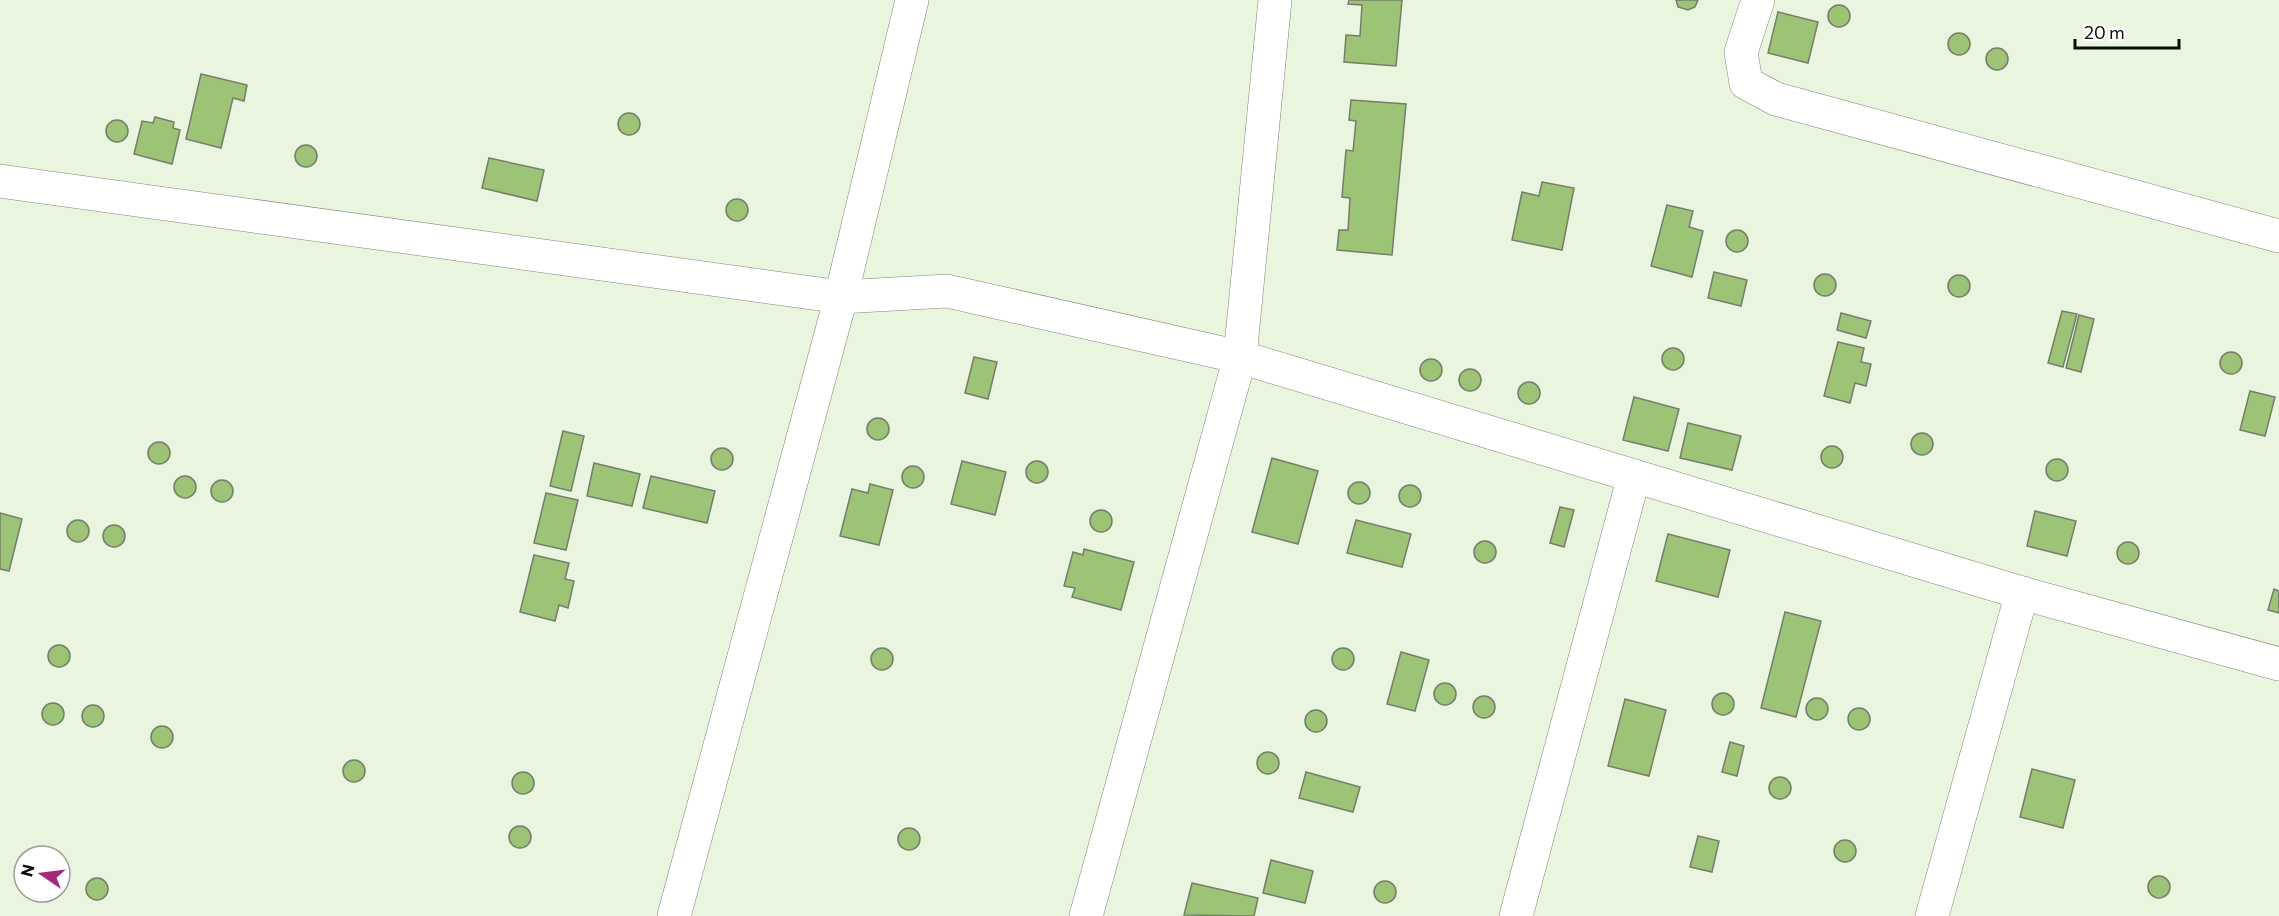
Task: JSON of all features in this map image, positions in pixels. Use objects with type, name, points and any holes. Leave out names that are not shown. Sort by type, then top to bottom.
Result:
[{"type":"street","points":[[674,916],[841,297],[912,0]]},
{"type":"street","points":[[1086,916],[1240,357],[1275,0]]},
{"type":"street","points":[[1758,0],[1741,52],[1746,83],[1776,99],[2279,236]]},
{"type":"street","points":[[0,181],[841,297],[947,291],[1240,357],[2022,593],[2279,664]]},
{"type":"street","points":[[1516,916],[1634,476]]},
{"type":"street","points":[[1932,916],[2022,593]]},
{"type":"building","points":[[1349,0],[1402,0],[1396,66],[1344,62],[1346,35],[1360,36],[1362,5],[1348,4]]},
{"type":"building","points":[[1676,0],[1698,0],[1695,7],[1688,10],[1678,7]]},
{"type":"building","points":[[1835,5],[1843,5],[1850,12],[1850,20],[1843,27],[1835,27],[1828,20],[1828,12]]},
{"type":"building","points":[[1778,12],[1818,22],[1808,63],[1768,53]]},
{"type":"building","points":[[1959,33],[1967,36],[1970,44],[1967,52],[1959,55],[1951,52],[1948,44],[1951,36]]},
{"type":"building","points":[[1997,48],[2005,51],[2008,59],[2005,67],[1997,70],[1989,67],[1986,59],[1989,51]]},
{"type":"building","points":[[201,74],[247,85],[244,101],[233,98],[221,148],[186,139]]},
{"type":"building","points":[[1351,100],[1406,104],[1392,255],[1337,250],[1339,230],[1348,230],[1350,198],[1342,197],[1346,150],[1353,151],[1356,121],[1349,120]]},
{"type":"building","points":[[629,113],[637,116],[640,124],[637,132],[629,135],[621,132],[618,124],[621,116]]},
{"type":"building","points":[[155,117],[174,122],[173,128],[180,130],[172,164],[134,154],[142,121],[153,123]]},
{"type":"building","points":[[117,120],[125,123],[128,131],[125,139],[117,142],[109,139],[106,131],[109,123]]},
{"type":"building","points":[[306,145],[314,148],[317,156],[314,164],[306,167],[298,164],[295,156],[298,148]]},
{"type":"building","points":[[489,158],[544,170],[537,201],[482,188]]},
{"type":"building","points":[[1542,182],[1574,188],[1562,250],[1512,240],[1522,192],[1539,196]]},
{"type":"building","points":[[737,199],[745,202],[748,210],[745,218],[737,221],[729,218],[726,210],[729,202]]},
{"type":"building","points":[[1667,205],[1693,211],[1689,227],[1703,231],[1692,277],[1651,266]]},
{"type":"building","points":[[1737,230],[1745,233],[1748,241],[1745,249],[1737,252],[1729,249],[1726,241],[1729,233]]},
{"type":"building","points":[[1714,272],[1747,280],[1741,306],[1708,298]]},
{"type":"building","points":[[1821,274],[1829,274],[1836,281],[1836,289],[1829,296],[1821,296],[1814,289],[1814,281]]},
{"type":"building","points":[[1959,275],[1967,278],[1970,286],[1967,294],[1959,297],[1951,294],[1948,286],[1951,278]]},
{"type":"building","points":[[2062,311],[2077,314],[2063,367],[2048,363]]},
{"type":"building","points":[[1841,313],[1871,321],[1866,338],[1837,330]]},
{"type":"building","points":[[2079,315],[2094,319],[2081,372],[2066,368]]},
{"type":"building","points":[[1838,342],[1864,348],[1861,362],[1871,364],[1866,386],[1855,383],[1850,403],[1824,396]]},
{"type":"building","points":[[1673,348],[1681,351],[1684,359],[1681,367],[1673,370],[1665,367],[1662,359],[1665,351]]},
{"type":"building","points":[[2231,352],[2239,355],[2242,363],[2239,371],[2231,374],[2223,371],[2220,363],[2223,355]]},
{"type":"building","points":[[974,357],[997,362],[988,399],[965,393]]},
{"type":"building","points":[[1431,359],[1439,362],[1442,370],[1439,378],[1431,381],[1423,378],[1420,370],[1423,362]]},
{"type":"building","points":[[1470,369],[1478,372],[1481,380],[1478,388],[1470,391],[1462,388],[1459,380],[1462,372]]},
{"type":"building","points":[[1525,382],[1533,382],[1540,389],[1540,397],[1533,404],[1525,404],[1518,397],[1518,389]]},
{"type":"building","points":[[2250,391],[2275,397],[2265,436],[2240,430]]},
{"type":"building","points":[[1634,397],[1679,409],[1668,451],[1623,440]]},
{"type":"building","points":[[874,418],[882,418],[889,425],[889,433],[882,440],[874,440],[867,433],[867,425]]},
{"type":"building","points":[[1688,423],[1741,436],[1732,470],[1680,458]]},
{"type":"building","points":[[563,431],[584,436],[571,491],[550,486]]},
{"type":"building","points":[[1922,433],[1930,436],[1933,444],[1930,452],[1922,455],[1914,452],[1911,444],[1914,436]]},
{"type":"building","points":[[159,442],[167,445],[170,453],[167,461],[159,464],[151,461],[148,453],[151,445]]},
{"type":"building","points":[[1832,446],[1840,449],[1843,457],[1840,465],[1832,468],[1824,465],[1821,457],[1824,449]]},
{"type":"building","points":[[718,448],[726,448],[733,455],[733,463],[726,470],[718,470],[711,463],[711,455]]},
{"type":"building","points":[[1272,458],[1318,471],[1298,544],[1252,532]]},
{"type":"building","points":[[2057,459],[2065,462],[2068,470],[2065,478],[2057,481],[2049,478],[2046,470],[2049,462]]},
{"type":"building","points":[[962,461],[1006,472],[995,515],[951,504]]},
{"type":"building","points":[[1037,461],[1045,464],[1048,472],[1045,480],[1037,483],[1029,480],[1026,472],[1029,464]]},
{"type":"building","points":[[594,463],[640,474],[632,506],[587,496]]},
{"type":"building","points":[[913,466],[921,469],[924,477],[921,485],[913,488],[905,485],[902,477],[905,469]]},
{"type":"building","points":[[181,476],[189,476],[196,483],[196,491],[189,498],[181,498],[174,491],[174,483]]},
{"type":"building","points":[[651,476],[715,491],[707,523],[643,508]]},
{"type":"building","points":[[218,480],[226,480],[233,487],[233,495],[226,502],[218,502],[211,495],[211,487]]},
{"type":"building","points":[[1359,482],[1367,485],[1370,493],[1367,501],[1359,504],[1351,501],[1348,493],[1351,485]]},
{"type":"building","points":[[870,484],[893,490],[879,545],[840,536],[852,489],[868,493]]},
{"type":"building","points":[[1406,485],[1414,485],[1421,492],[1421,500],[1414,507],[1406,507],[1399,500],[1399,492]]},
{"type":"building","points":[[546,493],[578,500],[566,550],[534,543]]},
{"type":"building","points":[[1560,507],[1574,510],[1564,547],[1550,543]]},
{"type":"building","points":[[1097,510],[1105,510],[1112,517],[1112,525],[1105,532],[1097,532],[1090,525],[1090,517]]},
{"type":"building","points":[[2035,511],[2076,521],[2067,556],[2027,546]]},
{"type":"building","points":[[0,513],[22,519],[9,571],[0,569]]},
{"type":"building","points":[[78,520],[86,523],[89,531],[86,539],[78,542],[70,539],[67,531],[70,523]]},
{"type":"building","points":[[1356,520],[1411,534],[1402,567],[1347,553]]},
{"type":"building","points":[[110,525],[118,525],[125,532],[125,540],[118,547],[110,547],[103,540],[103,532]]},
{"type":"building","points":[[1668,534],[1730,550],[1718,597],[1656,581]]},
{"type":"building","points":[[1481,541],[1489,541],[1496,548],[1496,556],[1489,563],[1481,563],[1474,556],[1474,548]]},
{"type":"building","points":[[2124,542],[2132,542],[2139,549],[2139,557],[2132,564],[2124,564],[2117,557],[2117,549]]},
{"type":"building","points":[[1084,549],[1134,562],[1121,610],[1072,597],[1075,588],[1064,586],[1073,552],[1083,555]]},
{"type":"building","points":[[534,555],[569,563],[565,579],[574,581],[568,608],[559,605],[555,621],[520,612]]},
{"type":"building","points":[[2274,589],[2279,591],[2279,613],[2268,610]]},
{"type":"building","points":[[1785,612],[1821,621],[1796,717],[1761,708]]},
{"type":"building","points":[[59,645],[67,648],[70,656],[67,664],[59,667],[51,664],[48,656],[51,648]]},
{"type":"building","points":[[882,648],[890,651],[893,659],[890,667],[882,670],[874,667],[871,659],[874,651]]},
{"type":"building","points":[[1343,648],[1351,651],[1354,659],[1351,667],[1343,670],[1335,667],[1332,659],[1335,651]]},
{"type":"building","points":[[1401,652],[1429,660],[1415,711],[1387,704]]},
{"type":"building","points":[[1441,683],[1449,683],[1456,690],[1456,698],[1449,705],[1441,705],[1434,698],[1434,690]]},
{"type":"building","points":[[1723,693],[1731,696],[1734,704],[1731,712],[1723,715],[1715,712],[1712,704],[1715,696]]},
{"type":"building","points":[[1484,696],[1492,699],[1495,707],[1492,715],[1484,718],[1476,715],[1473,707],[1476,699]]},
{"type":"building","points":[[1817,698],[1825,701],[1828,709],[1825,717],[1817,720],[1809,717],[1806,709],[1809,701]]},
{"type":"building","points":[[1625,699],[1666,710],[1649,776],[1608,766]]},
{"type":"building","points":[[53,703],[61,706],[64,714],[61,722],[53,725],[45,722],[42,714],[45,706]]},
{"type":"building","points":[[93,705],[101,708],[104,716],[101,724],[93,727],[85,724],[82,716],[85,708]]},
{"type":"building","points":[[1855,708],[1863,708],[1870,715],[1870,723],[1863,730],[1855,730],[1848,723],[1848,715]]},
{"type":"building","points":[[1312,710],[1320,710],[1327,717],[1327,725],[1320,732],[1312,732],[1305,725],[1305,717]]},
{"type":"building","points":[[162,726],[170,729],[173,737],[170,745],[162,748],[154,745],[151,737],[154,729]]},
{"type":"building","points":[[1730,742],[1744,746],[1737,776],[1722,772]]},
{"type":"building","points":[[1264,752],[1272,752],[1279,759],[1279,767],[1272,774],[1264,774],[1257,767],[1257,759]]},
{"type":"building","points":[[354,760],[362,763],[365,771],[362,779],[354,782],[346,779],[343,771],[346,763]]},
{"type":"building","points":[[2032,769],[2075,780],[2063,828],[2020,817]]},
{"type":"building","points":[[519,772],[527,772],[534,779],[534,787],[527,794],[519,794],[512,787],[512,779]]},
{"type":"building","points":[[1306,772],[1360,787],[1353,812],[1299,798]]},
{"type":"building","points":[[1776,777],[1784,777],[1791,784],[1791,792],[1784,799],[1776,799],[1769,792],[1769,784]]},
{"type":"building","points":[[520,826],[528,829],[531,837],[528,845],[520,848],[512,845],[509,837],[512,829]]},
{"type":"building","points":[[909,828],[917,831],[920,839],[917,847],[909,850],[901,847],[898,839],[901,831]]},
{"type":"building","points":[[1698,836],[1719,841],[1712,872],[1690,867]]},
{"type":"building","points":[[1845,840],[1853,843],[1856,851],[1853,859],[1845,862],[1837,859],[1834,851],[1837,843]]},
{"type":"building","points":[[1271,860],[1313,871],[1305,903],[1263,893]]},
{"type":"building","points":[[2159,876],[2167,879],[2170,887],[2167,895],[2159,898],[2151,895],[2148,887],[2151,879]]},
{"type":"building","points":[[97,878],[105,881],[108,889],[105,897],[97,900],[89,897],[86,889],[89,881]]},
{"type":"building","points":[[1385,881],[1393,884],[1396,892],[1393,900],[1385,903],[1377,900],[1374,892],[1377,884]]},
{"type":"building","points":[[1192,883],[1258,898],[1254,916],[1184,915]]}]
